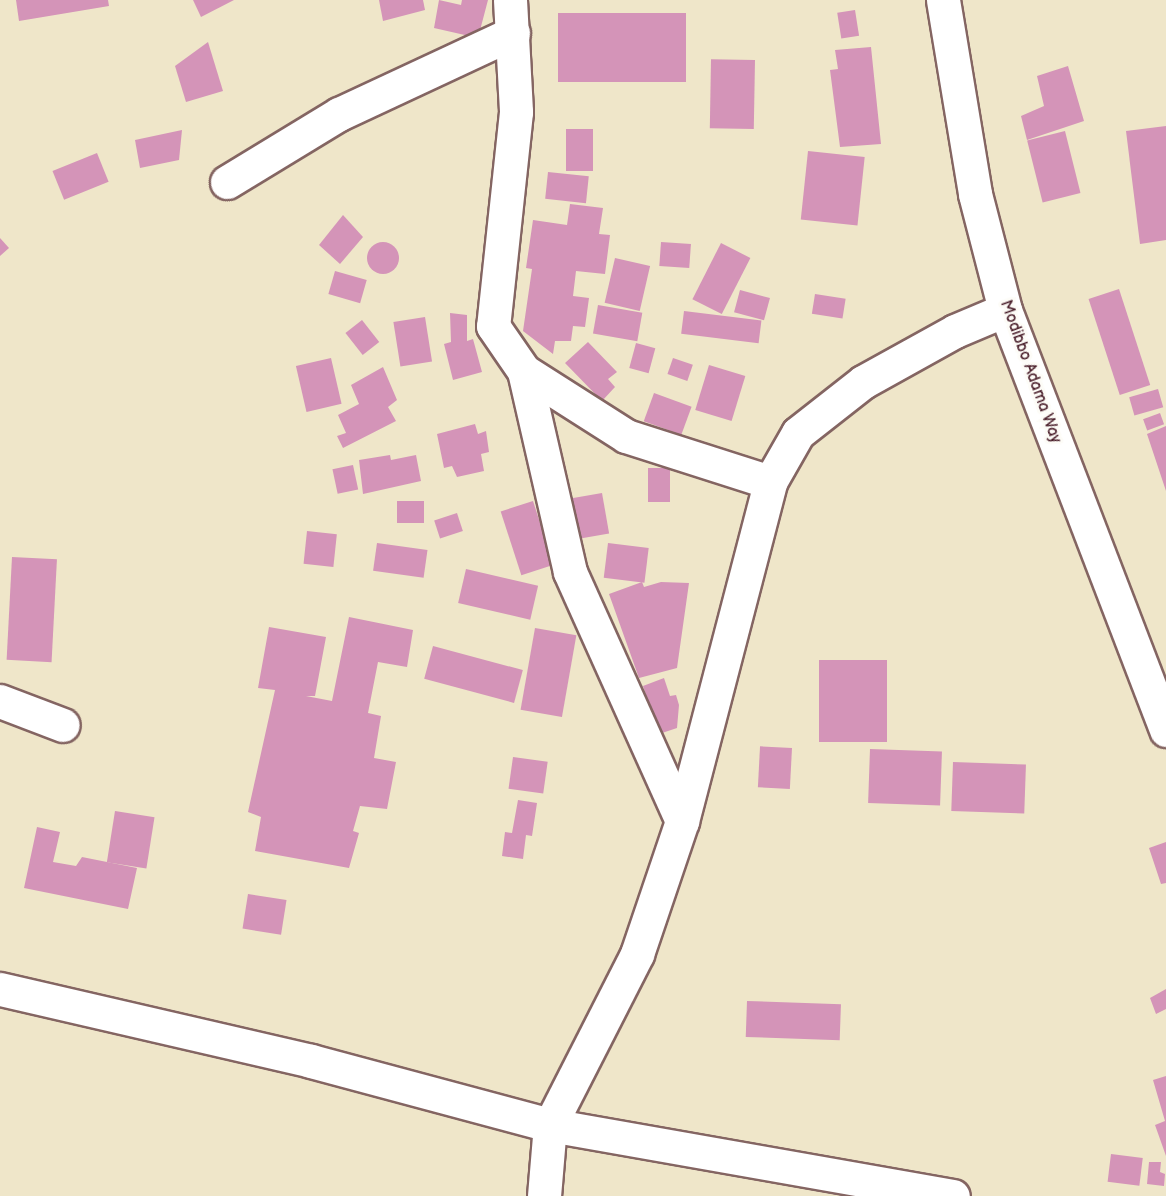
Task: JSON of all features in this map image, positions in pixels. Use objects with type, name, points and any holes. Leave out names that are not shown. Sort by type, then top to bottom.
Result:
[{"type":"street","points":[[510,0],[516,112],[493,326],[524,371],[570,572],[682,821]]},
{"type":"street","name":"Modibbo Adama Way","points":[[943,0],[975,194],[1005,310],[1166,730]]},
{"type":"street","points":[[227,182],[339,114],[513,33]]},
{"type":"street","points":[[544,1196],[550,1125],[637,954],[682,821],[770,482],[798,433],[863,382],[955,331],[1005,310]]},
{"type":"street","points":[[524,371],[626,436],[770,482]]},
{"type":"street","points":[[0,701],[63,725]]},
{"type":"street","points":[[0,989],[311,1061],[550,1125],[953,1196]]},
{"type":"building","points":[[16,0],[108,0],[109,6],[19,21]]},
{"type":"building","points":[[193,0],[234,0],[201,17]]},
{"type":"building","points":[[379,0],[423,0],[425,10],[383,21]]},
{"type":"building","points":[[439,0],[461,5],[462,0],[488,0],[478,38],[434,28]]},
{"type":"building","points":[[855,10],[859,36],[841,38],[837,13]]},
{"type":"building","points":[[558,13],[686,13],[686,82],[558,82]]},
{"type":"building","points":[[208,42],[223,91],[186,102],[175,66]]},
{"type":"building","points":[[871,47],[881,144],[840,147],[830,70],[838,69],[835,50]]},
{"type":"building","points":[[711,59],[755,60],[754,129],[710,128]]},
{"type":"building","points":[[1068,66],[1084,121],[1027,140],[1021,116],[1044,106],[1037,76]]},
{"type":"building","points":[[1166,126],[1166,240],[1140,244],[1126,131]]},
{"type":"building","points":[[566,129],[593,129],[593,171],[566,171]]},
{"type":"building","points":[[182,130],[179,160],[140,168],[135,140]]},
{"type":"building","points":[[1065,131],[1080,193],[1043,203],[1027,140]]},
{"type":"building","points":[[808,151],[865,157],[857,226],[801,220]]},
{"type":"building","points":[[97,153],[109,182],[64,200],[52,171]]},
{"type":"building","points":[[548,172],[589,176],[586,203],[545,199]]},
{"type":"building","points":[[570,204],[603,208],[599,234],[610,235],[605,274],[576,271],[573,296],[589,298],[585,327],[573,326],[571,341],[555,341],[553,354],[523,331],[532,269],[526,268],[533,220],[567,225]]},
{"type":"building","points":[[343,215],[363,237],[340,264],[319,245]]},
{"type":"building","points":[[0,238],[9,248],[0,256]]},
{"type":"building","points":[[383,242],[394,247],[399,258],[394,269],[383,274],[372,269],[367,258],[372,247]]},
{"type":"building","points":[[661,242],[691,244],[689,268],[659,266]]},
{"type":"building","points":[[721,243],[750,258],[722,314],[692,299]]},
{"type":"building","points":[[615,258],[650,266],[640,311],[605,303]]},
{"type":"building","points":[[335,271],[367,280],[360,303],[328,294]]},
{"type":"building","points":[[1119,289],[1150,385],[1120,395],[1089,299]]},
{"type":"building","points":[[740,290],[770,298],[764,320],[734,312]]},
{"type":"building","points":[[815,294],[846,299],[842,319],[812,314]]},
{"type":"building","points":[[598,305],[642,313],[637,341],[593,334]]},
{"type":"building","points":[[684,311],[761,321],[759,343],[681,334]]},
{"type":"building","points":[[450,313],[467,315],[467,341],[473,339],[482,372],[453,380],[444,344],[451,342]]},
{"type":"building","points":[[425,317],[432,361],[400,366],[393,322]]},
{"type":"building","points":[[362,320],[379,342],[363,355],[345,333]]},
{"type":"building","points":[[588,342],[617,372],[608,379],[615,387],[602,401],[565,363]]},
{"type":"building","points":[[636,343],[655,348],[649,373],[629,368]]},
{"type":"building","points":[[331,358],[342,404],[306,412],[296,366]]},
{"type":"building","points":[[673,358],[693,365],[687,381],[667,374]]},
{"type":"building","points":[[709,365],[745,376],[732,421],[695,410]]},
{"type":"building","points":[[383,367],[397,400],[388,407],[396,421],[343,448],[337,436],[346,433],[338,415],[359,404],[351,385]]},
{"type":"building","points":[[1158,389],[1163,407],[1134,416],[1129,397]]},
{"type":"building","points":[[654,393],[692,407],[681,435],[644,421]]},
{"type":"building","points":[[1160,413],[1164,424],[1147,430],[1143,419]]},
{"type":"building","points":[[475,424],[478,434],[486,431],[489,452],[481,454],[484,471],[457,477],[452,466],[444,468],[437,434]]},
{"type":"building","points":[[1166,426],[1166,491],[1147,434]]},
{"type":"building","points":[[390,455],[391,460],[416,455],[421,481],[363,494],[359,460]]},
{"type":"building","points":[[353,465],[358,489],[338,494],[332,469]]},
{"type":"building","points":[[648,468],[670,468],[670,502],[648,502]]},
{"type":"building","points":[[602,493],[609,533],[575,539],[568,499]]},
{"type":"building","points":[[397,501],[424,501],[424,523],[397,523]]},
{"type":"building","points":[[533,501],[554,565],[521,575],[501,512]]},
{"type":"building","points":[[457,513],[463,531],[440,538],[434,520]]},
{"type":"building","points":[[307,531],[337,534],[333,567],[304,564]]},
{"type":"building","points":[[377,543],[428,550],[424,578],[373,571]]},
{"type":"building","points":[[608,543],[649,548],[644,583],[604,578]]},
{"type":"building","points":[[12,557],[57,559],[52,662],[7,660]]},
{"type":"building","points":[[466,569],[538,586],[530,620],[458,603]]},
{"type":"building","points":[[642,582],[644,587],[661,582],[689,583],[677,668],[639,678],[609,594]]},
{"type":"building","points":[[349,617],[413,630],[407,667],[378,662],[368,713],[381,716],[374,758],[396,762],[387,809],[360,806],[353,831],[359,833],[349,868],[255,851],[261,817],[248,812],[275,690],[258,688],[269,627],[326,637],[315,696],[306,696],[332,701]]},
{"type":"building","points":[[535,628],[576,635],[562,717],[521,710]]},
{"type":"building","points":[[433,646],[523,670],[514,703],[424,679]]},
{"type":"building","points":[[819,660],[887,660],[887,742],[819,742]]},
{"type":"building","points":[[664,678],[670,696],[676,695],[679,705],[677,728],[659,734],[643,686]]},
{"type":"building","points":[[760,746],[792,748],[790,789],[758,787]]},
{"type":"building","points":[[870,749],[942,752],[940,805],[868,803]]},
{"type":"building","points":[[513,757],[548,762],[543,794],[509,789]]},
{"type":"building","points":[[953,762],[1026,765],[1024,814],[951,811]]},
{"type":"building","points":[[518,800],[537,803],[532,836],[526,835],[523,859],[502,856],[505,832],[512,833]]},
{"type":"building","points":[[115,811],[155,817],[146,869],[107,862]]},
{"type":"building","points":[[37,827],[60,832],[53,862],[76,866],[82,857],[137,868],[128,909],[24,888]]},
{"type":"building","points":[[1166,842],[1166,883],[1161,884],[1149,848]]},
{"type":"building","points":[[248,894],[287,900],[281,935],[243,929]]},
{"type":"building","points":[[1166,989],[1166,1009],[1156,1014],[1150,998]]},
{"type":"building","points":[[747,1001],[841,1004],[840,1040],[746,1037]]},
{"type":"building","points":[[1166,1076],[1166,1156],[1155,1125],[1165,1121],[1153,1080]]},
{"type":"building","points":[[1111,1154],[1143,1158],[1139,1186],[1108,1182]]},
{"type":"building","points":[[1149,1162],[1161,1162],[1160,1172],[1165,1174],[1164,1186],[1147,1184]]}]
